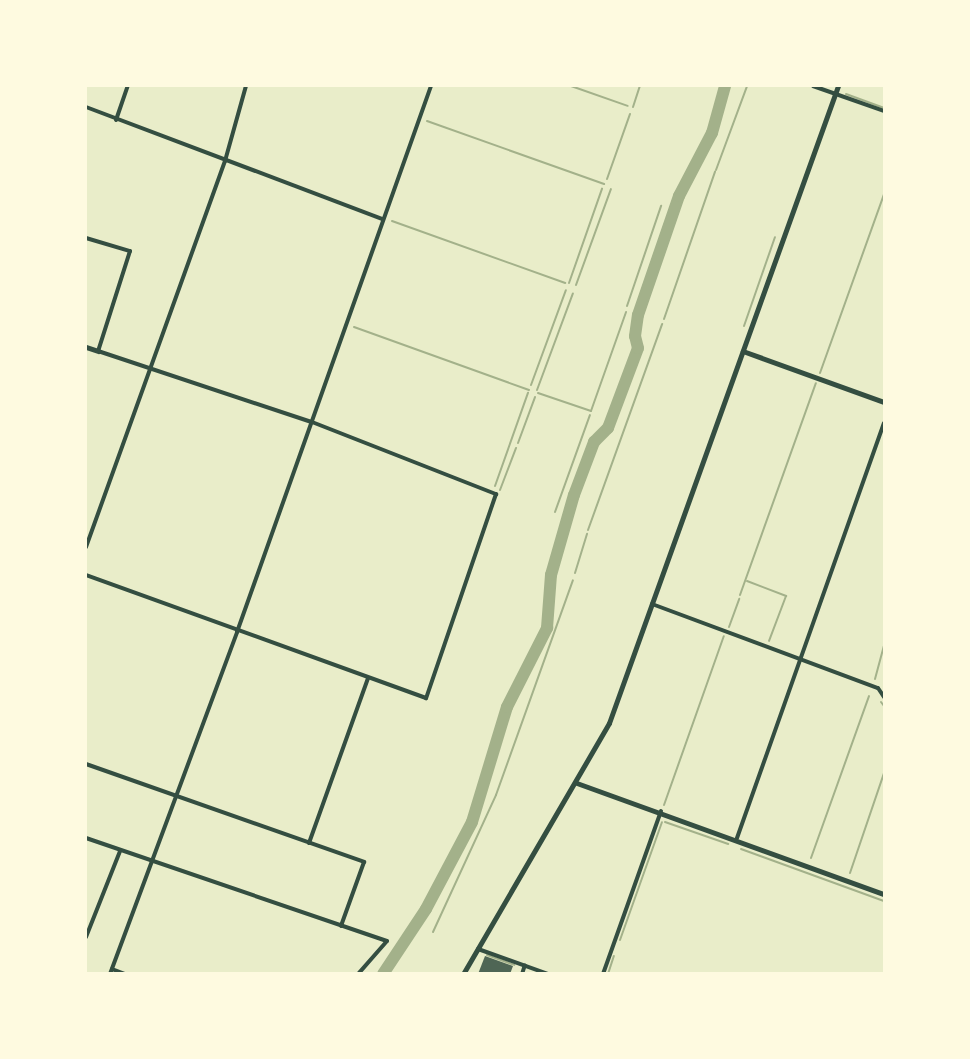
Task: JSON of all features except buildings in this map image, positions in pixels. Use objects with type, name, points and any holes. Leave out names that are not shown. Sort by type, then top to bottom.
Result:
[{"type":"main road","points":[[463,974],[577,783],[609,723],[838,86]]},
{"type":"street","points":[[116,120],[128,86]]},
{"type":"street","points":[[86,547],[225,161],[246,86]]},
{"type":"street","points":[[125,974],[111,971],[237,632],[431,86]]},
{"type":"street","points":[[813,86],[885,111]]},
{"type":"street","points":[[86,107],[383,219]]},
{"type":"street","points":[[86,238],[130,251],[98,351]]},
{"type":"street","points":[[86,347],[312,422],[496,494],[426,698],[237,632],[86,575]]},
{"type":"street","points":[[743,351],[885,402]]},
{"type":"street","points":[[738,838],[885,423]]},
{"type":"street","points":[[652,604],[878,688],[885,698]]},
{"type":"street","points":[[309,843],[368,678]]},
{"type":"street","points":[[86,764],[364,862],[341,927]]},
{"type":"street","points":[[577,783],[738,838],[885,894]]},
{"type":"street","points":[[603,974],[661,811]]},
{"type":"street","points":[[86,838],[387,941],[358,974]]},
{"type":"street","points":[[86,938],[120,850]]},
{"type":"street","points":[[478,949],[548,974]]},
{"type":"street","points":[[522,974],[525,966]]},
{"type":"waterway","points":[[571,86],[628,106]]},
{"type":"waterway","points":[[633,107],[640,86]]},
{"type":"waterway","points":[[383,974],[426,909],[472,822],[507,707],[547,628],[551,575],[574,495],[594,442],[608,428],[638,348],[635,336],[638,315],[679,196],[712,133],[725,86]]},
{"type":"waterway","points":[[716,170],[747,86]]},
{"type":"waterway","points":[[846,94],[884,108]]},
{"type":"waterway","points":[[607,179],[630,114]]},
{"type":"waterway","points":[[427,121],[604,184]]},
{"type":"waterway","points":[[664,319],[715,172]]},
{"type":"waterway","points":[[569,283],[602,189]]},
{"type":"waterway","points":[[576,285],[611,189]]},
{"type":"waterway","points":[[820,373],[884,194]]},
{"type":"waterway","points":[[627,306],[661,206]]},
{"type":"waterway","points":[[392,221],[565,283]]},
{"type":"waterway","points":[[744,326],[775,237]]},
{"type":"waterway","points":[[531,385],[566,290]]},
{"type":"waterway","points":[[537,390],[573,293]]},
{"type":"waterway","points":[[538,393],[591,411],[626,312]]},
{"type":"waterway","points":[[588,530],[662,324]]},
{"type":"waterway","points":[[354,327],[529,390]]},
{"type":"waterway","points":[[740,595],[816,383]]},
{"type":"waterway","points":[[495,486],[528,393]]},
{"type":"waterway","points":[[518,443],[535,397]]},
{"type":"waterway","points":[[555,512],[590,415]]},
{"type":"waterway","points":[[500,490],[516,448]]},
{"type":"waterway","points":[[575,573],[587,534]]},
{"type":"waterway","points":[[433,932],[496,795],[573,580]]},
{"type":"waterway","points":[[747,581],[786,596],[769,641]]},
{"type":"waterway","points":[[729,627],[739,599]]},
{"type":"waterway","points":[[664,805],[724,636]]},
{"type":"waterway","points":[[875,679],[884,646]]},
{"type":"waterway","points":[[811,858],[869,696]]},
{"type":"waterway","points":[[881,702],[884,706]]},
{"type":"waterway","points":[[850,873],[884,773]]},
{"type":"waterway","points":[[620,940],[662,822]]},
{"type":"waterway","points":[[665,822],[728,844]]},
{"type":"waterway","points":[[741,849],[884,901]]},
{"type":"waterway","points":[[487,955],[514,965]]},
{"type":"waterway","points":[[608,974],[614,956]]}]
